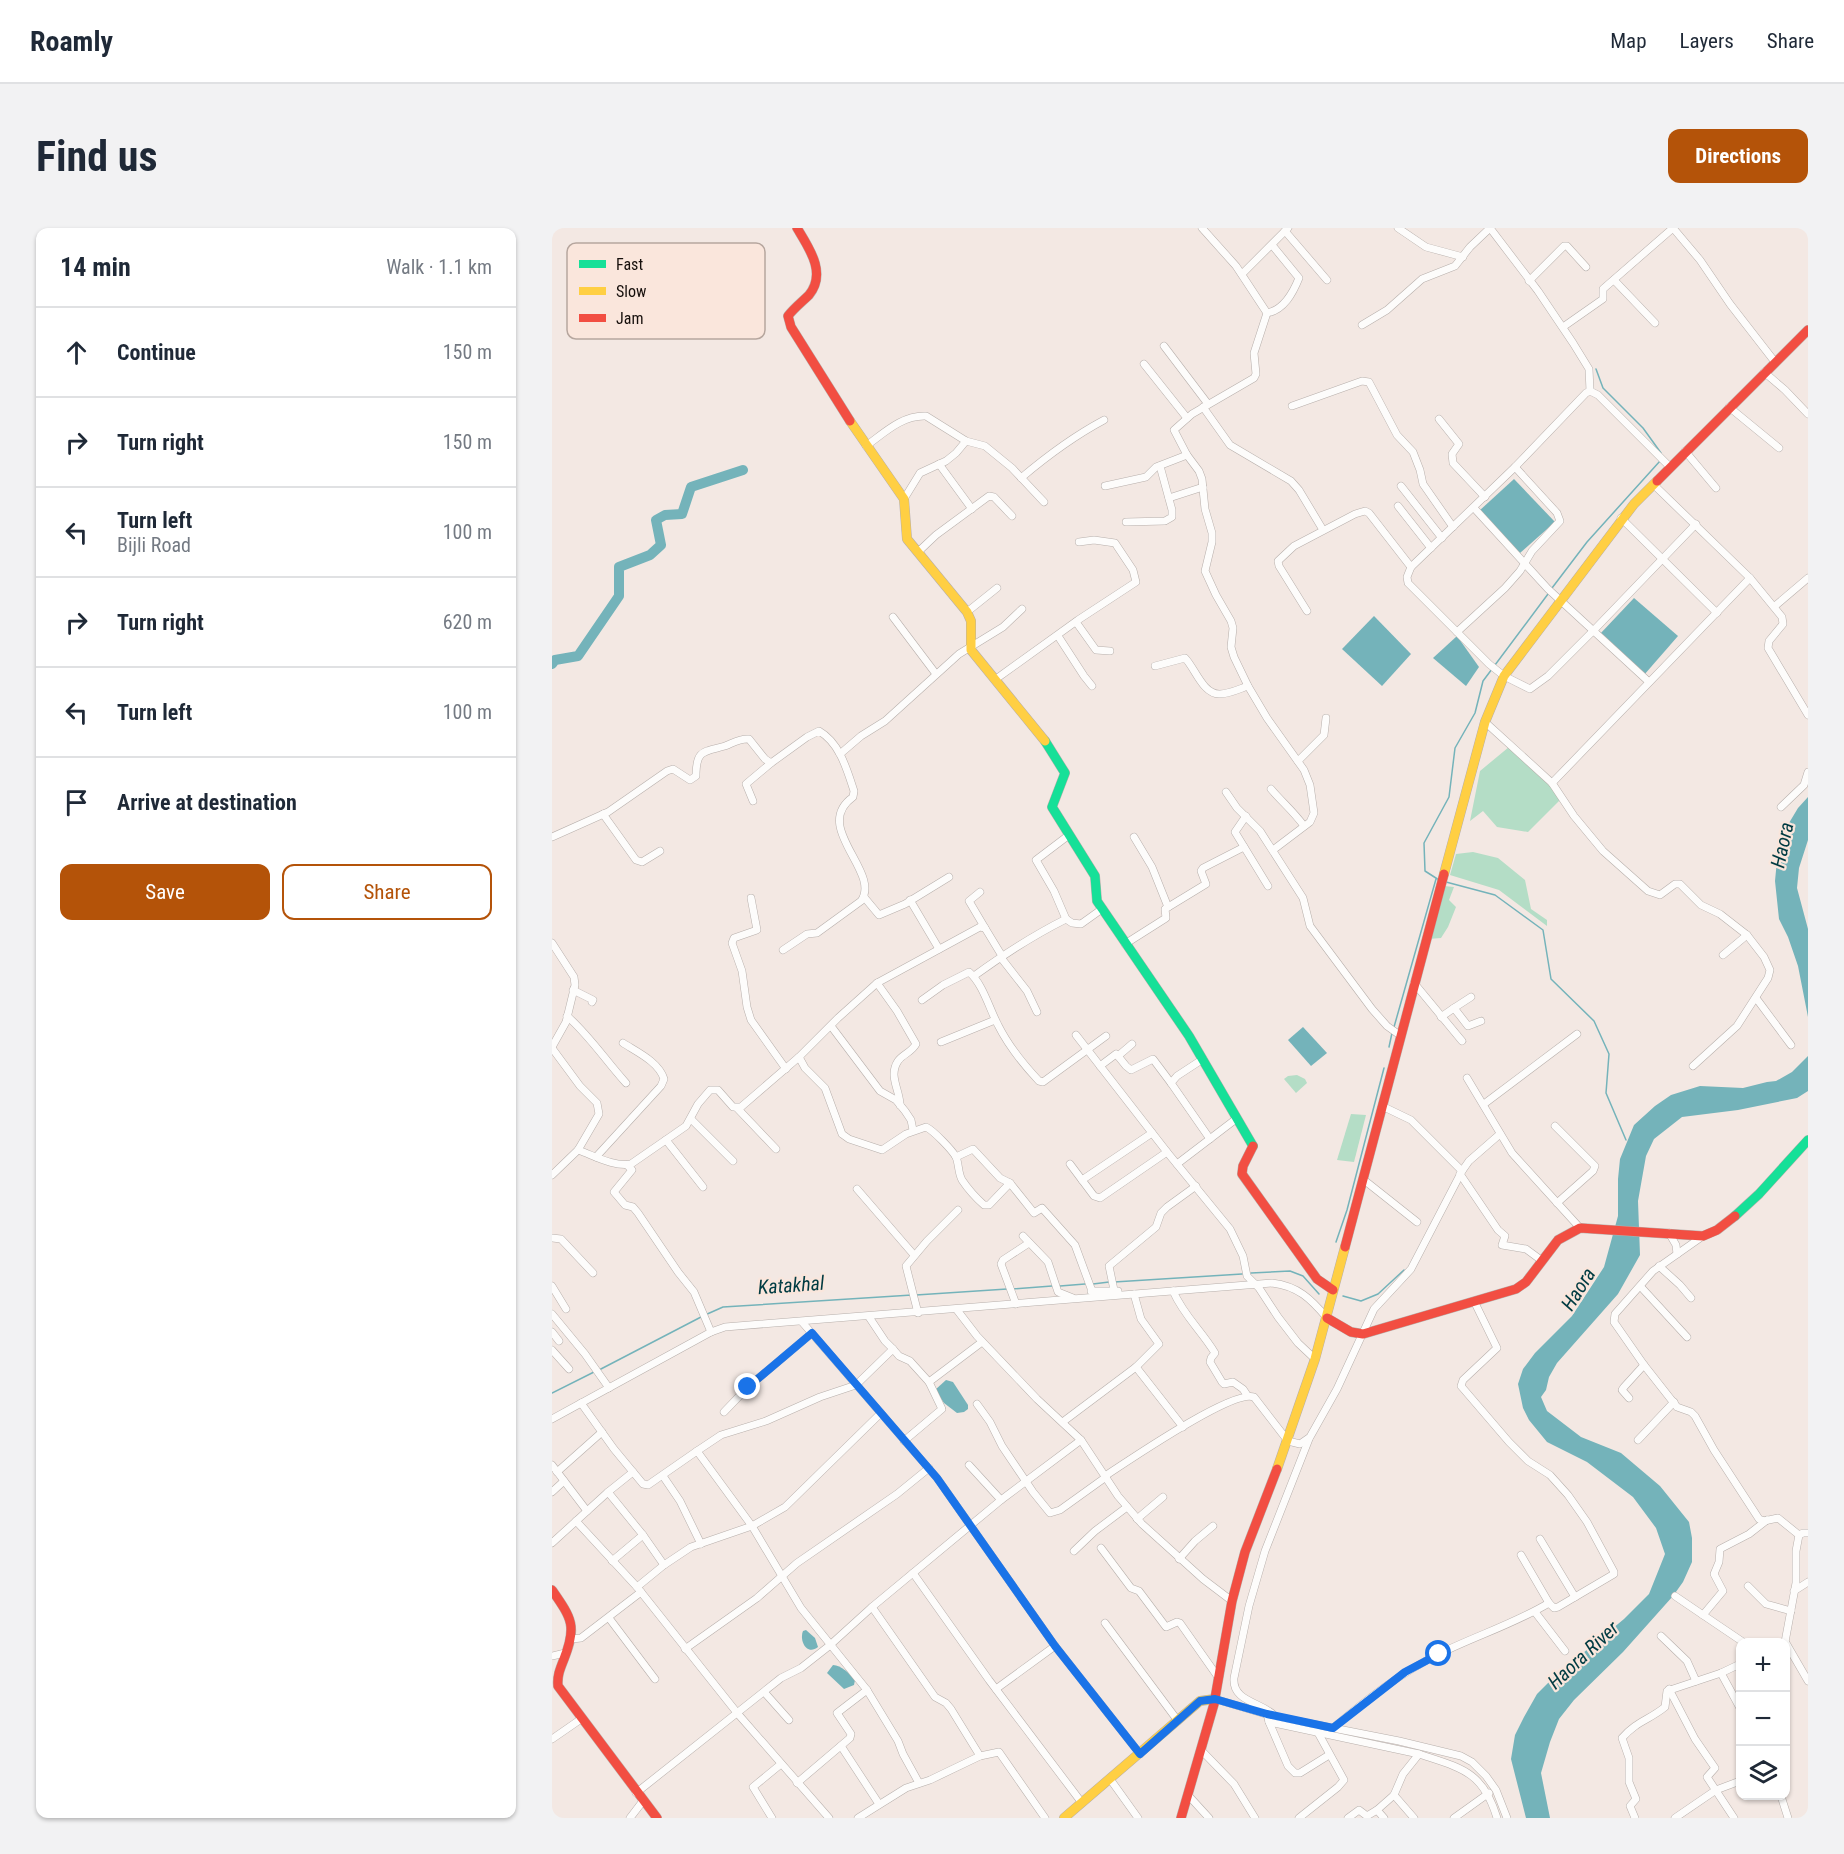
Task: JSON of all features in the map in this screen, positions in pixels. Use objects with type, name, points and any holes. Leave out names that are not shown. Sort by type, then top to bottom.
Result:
[{"type":"street","points":[[796,228],[813,258],[817,268],[817,277],[810,294],[788,316],[788,321],[866,446],[904,499]]},
{"type":"street","points":[[1202,228],[1242,274],[1267,313]]},
{"type":"street","points":[[1398,228],[1426,247],[1459,256]]},
{"type":"street","points":[[1362,325],[1388,310],[1422,279],[1449,270],[1459,256],[1490,228],[1563,327],[1588,369],[1590,391]]},
{"type":"street","points":[[1563,327],[1603,299],[1602,290],[1673,228],[1700,260],[1730,304],[1775,362]]},
{"type":"street","points":[[1242,274],[1287,230],[1327,280]]},
{"type":"street","points":[[1267,313],[1280,308],[1294,290],[1299,278],[1272,245]]},
{"type":"street","points":[[1529,281],[1564,246],[1567,246],[1586,267]]},
{"type":"street","points":[[1614,280],[1654,323]]},
{"type":"street","points":[[1267,313],[1254,352],[1256,374],[1254,378],[1187,418],[1174,430],[1187,455],[1199,471],[1205,509],[1212,533],[1206,570],[1216,595],[1231,621],[1233,628],[1231,647],[1248,686],[1267,718],[1304,770],[1310,785],[1314,813],[1310,822],[1273,850]]},
{"type":"street","points":[[1181,1818],[1215,1699],[1232,1601],[1245,1552],[1288,1441],[1316,1359],[1384,1107],[1449,852],[1500,673],[1622,518],[1653,484],[1665,462],[1685,451],[1808,330]]},
{"type":"street","points":[[1164,346],[1206,406],[1230,446],[1291,481],[1323,530]]},
{"type":"street","points":[[1144,364],[1187,418]]},
{"type":"street","points":[[1764,372],[1808,414]]},
{"type":"street","points":[[1292,406],[1362,381],[1369,382],[1397,435],[1413,452],[1423,484],[1454,527]]},
{"type":"street","points":[[1590,391],[1598,395],[1665,462]]},
{"type":"street","points":[[1590,391],[1474,508],[1411,567],[1407,577],[1408,583],[1489,664],[1527,688],[1533,687],[1594,630],[1696,524]]},
{"type":"street","points":[[1730,407],[1779,448]]},
{"type":"street","points":[[866,446],[900,422],[926,416],[966,441],[985,446],[1044,502]]},
{"type":"street","points":[[1439,419],[1460,444],[1452,454],[1453,463],[1485,497]]},
{"type":"street","points":[[1021,478],[1048,455],[1104,420]]},
{"type":"street","points":[[966,441],[956,453],[920,473],[904,499],[907,539],[967,612],[971,621],[970,647],[976,657],[996,679],[1062,766],[1065,773],[1052,807],[1095,876],[1096,901],[1203,1059],[1253,1149],[1242,1166],[1242,1174],[1317,1279],[1333,1290]]},
{"type":"street","points":[[1685,451],[1716,488]]},
{"type":"street","points":[[1105,486],[1146,477],[1160,466],[1187,455]]},
{"type":"street","points":[[939,464],[972,508]]},
{"type":"street","points":[[1126,522],[1169,519],[1173,515],[1160,466]]},
{"type":"street","points":[[1457,632],[1505,588],[1532,551],[1560,520],[1557,513],[1515,467]]},
{"type":"street","points":[[1653,484],[1696,524],[1775,606],[1784,621],[1769,641],[1768,648],[1808,715]]},
{"type":"street","points":[[1401,486],[1442,538]]},
{"type":"street","points":[[1169,498],[1203,487]]},
{"type":"street","points":[[918,552],[936,535],[992,495],[1012,516]]},
{"type":"street","points":[[1398,506],[1431,548]]},
{"type":"street","points":[[1474,508],[1548,589],[1649,682]]},
{"type":"street","points":[[1307,611],[1278,561],[1294,546],[1354,514],[1367,511],[1411,567]]},
{"type":"street","points":[[1622,518],[1717,613]]},
{"type":"street","points":[[996,679],[1104,602],[1133,585],[1136,579],[1115,543],[1094,540],[1079,542]]},
{"type":"street","points":[[1552,783],[1750,578]]},
{"type":"street","points":[[1775,606],[1808,578]]},
{"type":"street","points":[[967,612],[997,588]]},
{"type":"street","points":[[840,754],[861,736],[885,721],[959,654],[1003,627],[1022,609]]},
{"type":"street","points":[[893,617],[936,674]]},
{"type":"street","points":[[1076,622],[1092,647],[1101,652],[1110,651]]},
{"type":"street","points":[[1058,636],[1092,686]]},
{"type":"street","points":[[1155,666],[1185,658],[1201,681],[1215,694],[1248,686]]},
{"type":"street","points":[[1298,761],[1324,735],[1326,718]]},
{"type":"street","points":[[1485,722],[1552,783],[1574,816],[1598,845],[1648,891],[1660,895],[1675,884],[1680,884],[1701,905],[1720,914],[1748,935],[1764,957],[1770,970],[1756,998],[1728,1036],[1693,1066]]},
{"type":"street","points":[[753,801],[746,784],[807,736],[819,731],[832,741],[840,754],[854,791],[853,797],[846,802],[843,808],[840,829],[865,884],[864,897],[861,902],[817,933],[807,934],[783,950]]},
{"type":"street","points":[[552,837],[603,814],[667,771],[673,770],[690,780],[696,776],[697,760],[707,750],[749,739],[771,763]]},
{"type":"street","points":[[1781,807],[1804,784],[1808,772]]},
{"type":"street","points":[[1271,789],[1304,826]]},
{"type":"street","points":[[1226,792],[1237,808],[1255,824],[1273,850],[1303,898],[1310,926],[1372,1009],[1401,1036]]},
{"type":"street","points":[[603,814],[636,860],[642,862],[660,851]]},
{"type":"street","points":[[1246,816],[1235,832],[1268,886]]},
{"type":"street","points":[[1070,836],[1036,860],[1054,891],[1066,920],[1081,924],[1102,909]]},
{"type":"street","points":[[1134,837],[1152,867],[1168,907]]},
{"type":"street","points":[[1125,944],[1165,919],[1167,917],[1164,910],[1168,907],[1206,884],[1201,872],[1203,868],[1244,847]]},
{"type":"street","points":[[864,897],[879,915],[949,877]]},
{"type":"street","points":[[980,892],[969,901],[1002,959],[1027,991],[1037,1012]]},
{"type":"street","points":[[751,898],[758,930],[734,938],[732,944],[742,971],[751,1020],[786,1069]]},
{"type":"street","points":[[910,900],[939,949]]},
{"type":"street","points":[[974,976],[1002,956],[1066,920]]},
{"type":"street","points":[[738,1108],[786,1069],[878,983],[980,927],[985,928]]},
{"type":"street","points":[[1723,955],[1748,935]]},
{"type":"street","points":[[552,943],[574,977],[575,985],[567,1016],[555,1034],[552,1047],[580,1086],[600,1108],[599,1114],[578,1149],[552,1174]]},
{"type":"street","points":[[922,1000],[962,974],[969,972],[974,976],[995,1020],[1015,1053],[1039,1081],[1043,1082],[1106,1036]]},
{"type":"street","points":[[878,983],[916,1044],[896,1065],[894,1083],[899,1094],[900,1105]]},
{"type":"street","points":[[1414,983],[1462,1041]]},
{"type":"street","points":[[573,990],[593,1000],[592,1002]]},
{"type":"street","points":[[1441,1017],[1471,997]]},
{"type":"street","points":[[1756,998],[1791,1046]]},
{"type":"street","points":[[1454,1008],[1468,1026],[1481,1021]]},
{"type":"street","points":[[567,1016],[585,1033],[593,1046],[626,1083]]},
{"type":"street","points":[[941,1042],[995,1020]]},
{"type":"street","points":[[831,1026],[880,1091],[900,1105],[911,1120],[913,1130]]},
{"type":"street","points":[[1484,1104],[1577,1034]]},
{"type":"street","points":[[1076,1035],[1230,1229],[1243,1256],[1247,1276],[1256,1284],[1298,1343],[1316,1359]]},
{"type":"street","points":[[596,1157],[661,1086],[664,1079],[661,1072],[645,1057],[622,1043]]},
{"type":"street","points":[[1101,1066],[1132,1044]]},
{"type":"street","points":[[1118,1056],[1131,1070],[1153,1059],[1210,1139]]},
{"type":"street","points":[[799,1057],[809,1072],[825,1088],[839,1129],[845,1137],[870,1148],[882,1150],[913,1130],[926,1127],[934,1131],[956,1157],[961,1178],[973,1195],[984,1205],[989,1204],[1010,1184]]},
{"type":"street","points":[[1171,1083],[1177,1076],[1203,1059]]},
{"type":"street","points":[[1467,1078],[1512,1153],[1580,1228]]},
{"type":"street","points":[[578,1149],[611,1163],[630,1164],[679,1132],[691,1119],[705,1095],[714,1089],[718,1090],[733,1107],[738,1108],[776,1149]]},
{"type":"street","points":[[1384,1107],[1411,1120],[1461,1172],[1498,1230],[1505,1236],[1502,1245],[1526,1249],[1541,1260]]},
{"type":"street","points":[[691,1119],[733,1161]]},
{"type":"street","points":[[1177,1164],[1236,1119]]},
{"type":"street","points":[[1555,1126],[1595,1166],[1593,1171],[1557,1203]]},
{"type":"street","points":[[1082,1180],[1152,1133]]},
{"type":"street","points":[[1329,1755],[1300,1773],[1295,1773],[1288,1766],[1266,1708],[1236,1693],[1233,1686],[1234,1678],[1249,1606],[1265,1551],[1310,1437],[1337,1389],[1370,1315],[1378,1303],[1411,1269],[1461,1172],[1469,1161],[1500,1134]]},
{"type":"street","points":[[666,1140],[703,1187]]},
{"type":"street","points":[[1767,1521],[1759,1519],[1714,1450],[1695,1416],[1691,1412],[1680,1409],[1674,1402],[1644,1365],[1613,1319],[1650,1274],[1734,1217],[1808,1140]]},
{"type":"street","points":[[956,1157],[974,1149],[1000,1178],[1010,1184],[1034,1213],[1042,1208],[1075,1245],[1094,1289]]},
{"type":"street","points":[[1070,1164],[1094,1196],[1100,1198],[1167,1152]]},
{"type":"street","points":[[627,1165],[632,1170],[614,1192],[625,1205],[633,1207],[694,1292],[711,1332]]},
{"type":"street","points":[[1364,1180],[1417,1222]]},
{"type":"street","points":[[1114,1290],[1108,1266],[1159,1224],[1159,1216],[1167,1207],[1196,1186]]},
{"type":"street","points":[[857,1189],[914,1255]]},
{"type":"street","points":[[918,1313],[906,1266],[958,1210]]},
{"type":"street","points":[[1094,1289],[1130,1295],[1256,1284],[1281,1284],[1292,1287],[1310,1298],[1327,1318],[1351,1332],[1363,1334],[1522,1287],[1558,1240],[1580,1228],[1703,1236]]},
{"type":"street","points":[[1667,1233],[1676,1245],[1677,1254]]},
{"type":"street","points":[[1023,1236],[1047,1262],[1058,1292],[1079,1299]]},
{"type":"street","points":[[552,1238],[561,1239],[594,1273]]},
{"type":"street","points":[[1016,1304],[1001,1264],[1029,1243]]},
{"type":"street","points":[[1659,1266],[1691,1298]]},
{"type":"street","points":[[552,1286],[566,1309]]},
{"type":"street","points":[[1641,1287],[1687,1337]]},
{"type":"street","points":[[552,1419],[711,1332],[725,1327],[1079,1299],[1094,1289],[1114,1290],[1130,1295],[1141,1319],[1159,1344],[1136,1366],[1064,1422]]},
{"type":"street","points":[[1173,1291],[1184,1314],[1200,1335],[1207,1339],[1215,1353],[1210,1362],[1222,1382],[1224,1384],[1233,1382],[1247,1395]]},
{"type":"street","points":[[1474,1301],[1497,1348],[1463,1380],[1461,1386],[1509,1442],[1528,1461],[1550,1475],[1568,1495],[1587,1522],[1614,1575],[1554,1608],[1549,1604],[1521,1555]]},
{"type":"street","points":[[957,1310],[982,1342],[1037,1399],[1081,1440],[1137,1519],[1179,1559],[1232,1601]]},
{"type":"street","points":[[552,1314],[609,1388]]},
{"type":"street","points":[[869,1317],[885,1341],[900,1356],[910,1361],[929,1382],[942,1409],[904,1441]]},
{"type":"street","points":[[802,1322],[929,1468],[1055,1646],[1140,1754]]},
{"type":"street","points":[[552,1332],[559,1341]]},
{"type":"street","points":[[724,1412],[748,1387],[812,1333]]},
{"type":"street","points":[[929,1382],[982,1342]]},
{"type":"street","points":[[581,1403],[633,1472],[643,1484],[648,1485],[721,1435],[766,1421],[820,1397],[856,1385],[893,1349]]},
{"type":"street","points":[[552,1350],[569,1369]]},
{"type":"street","points":[[1629,1398],[1622,1390],[1644,1365]]},
{"type":"street","points":[[1136,1366],[1183,1427]]},
{"type":"street","points":[[977,1404],[1025,1481],[1052,1513],[1060,1510],[1106,1476],[1183,1427],[1217,1407],[1247,1395],[1254,1397],[1288,1441],[1300,1444],[1310,1437]]},
{"type":"street","points":[[1638,1440],[1674,1402]]},
{"type":"street","points":[[573,1639],[581,1638],[609,1618],[664,1564],[691,1547],[752,1526],[785,1507],[881,1413]]},
{"type":"street","points":[[556,1472],[602,1432]]},
{"type":"street","points":[[636,1793],[765,1693],[781,1678],[801,1668],[830,1646],[872,1607],[1001,1500],[1081,1440]]},
{"type":"street","points":[[697,1451],[752,1526],[781,1578],[808,1618],[867,1690],[898,1741],[919,1783]]},
{"type":"street","points":[[552,1465],[587,1511]]},
{"type":"street","points":[[969,1465],[1001,1500]]},
{"type":"street","points":[[685,1649],[757,1598],[796,1563],[897,1494],[929,1468]]},
{"type":"street","points":[[552,1543],[633,1472]]},
{"type":"street","points":[[663,1476],[680,1501],[701,1544]]},
{"type":"street","points":[[552,1492],[564,1481]]},
{"type":"street","points":[[608,1492],[664,1564]]},
{"type":"street","points":[[1137,1519],[1162,1497]]},
{"type":"street","points":[[1074,1551],[1095,1531],[1127,1507]]},
{"type":"street","points":[[1703,1615],[1723,1591],[1714,1574],[1719,1562],[1720,1549],[1773,1518],[1778,1518],[1799,1535]]},
{"type":"street","points":[[576,1521],[639,1589],[738,1714],[829,1818]]},
{"type":"street","points":[[1179,1559],[1213,1526]]},
{"type":"street","points":[[1799,1535],[1808,1533]]},
{"type":"street","points":[[612,1561],[643,1535]]},
{"type":"street","points":[[1785,1638],[1794,1591],[1799,1535]]},
{"type":"street","points":[[1540,1539],[1575,1597]]},
{"type":"street","points":[[1101,1548],[1131,1588],[1139,1591],[1166,1627],[1180,1623],[1218,1677]]},
{"type":"street","points":[[914,1573],[996,1689],[1083,1803]]},
{"type":"street","points":[[1794,1591],[1808,1582]]},
{"type":"street","points":[[1748,1586],[1766,1604],[1791,1611]]},
{"type":"street","points":[[552,1590],[564,1607],[573,1630],[573,1639],[565,1653],[557,1677],[558,1686],[580,1719],[657,1818]]},
{"type":"street","points":[[1675,1596],[1737,1638]]},
{"type":"street","points":[[1333,1728],[1405,1672],[1549,1604]]},
{"type":"street","points":[[872,1607],[936,1699],[946,1702],[980,1756]]},
{"type":"street","points":[[1535,1612],[1565,1651]]},
{"type":"street","points":[[609,1618],[655,1679]]},
{"type":"street","points":[[1105,1623],[1178,1721]]},
{"type":"street","points":[[1661,1636],[1687,1661],[1696,1682]]},
{"type":"street","points":[[996,1689],[1055,1646]]},
{"type":"street","points":[[1790,1652],[1808,1681]]},
{"type":"street","points":[[552,1656],[565,1653]]},
{"type":"street","points":[[1635,1818],[1630,1806],[1636,1799],[1629,1782],[1629,1758],[1621,1740],[1637,1723],[1654,1716],[1667,1705],[1665,1693],[1669,1689],[1696,1682],[1736,1666]]},
{"type":"street","points":[[1720,1673],[1736,1701]]},
{"type":"street","points":[[1669,1689],[1695,1739],[1715,1767],[1707,1777],[1734,1818]]},
{"type":"street","points":[[797,1783],[852,1736],[837,1713],[867,1690]]},
{"type":"street","points":[[765,1693],[789,1720]]},
{"type":"street","points":[[1064,1818],[1200,1701],[1215,1699],[1316,1731],[1419,1754],[1462,1768],[1475,1778],[1488,1795],[1497,1818]]},
{"type":"street","points":[[1270,1718],[1313,1723],[1420,1745],[1461,1756],[1472,1762],[1486,1776],[1496,1790],[1507,1818]]},
{"type":"street","points":[[552,1739],[580,1719]]},
{"type":"street","points":[[1299,1818],[1343,1783],[1343,1777],[1313,1723]]},
{"type":"street","points":[[841,1746],[879,1804]]},
{"type":"street","points":[[1201,1750],[1225,1773],[1256,1818]]},
{"type":"street","points":[[858,1818],[919,1783],[980,1756],[999,1752],[1045,1818]]},
{"type":"street","points":[[1348,1818],[1359,1810],[1369,1816],[1394,1795],[1403,1773],[1419,1754]]},
{"type":"street","points":[[772,1818],[753,1789],[754,1785],[781,1764]]},
{"type":"street","points":[[1454,1818],[1463,1815],[1488,1795],[1490,1791],[1486,1776]]},
{"type":"street","points":[[1110,1779],[1138,1818]]},
{"type":"street","points":[[1675,1818],[1716,1790],[1736,1782]]},
{"type":"street","points":[[1394,1795],[1414,1818]]},
{"type":"street","points":[[1188,1796],[1209,1818]]},
{"type":"street","points":[[1782,1800],[1788,1818]]},
{"type":"street","points":[[630,1818],[643,1801]]},
{"type":"street","points":[[1377,1810],[1384,1818]]},
{"type":"green space","points":[[1509,747],[1554,786],[1560,800],[1528,832],[1497,827],[1483,811],[1470,821],[1480,771]]},
{"type":"green space","points":[[1473,852],[1498,858],[1525,880],[1531,909],[1547,920],[1547,926],[1499,890],[1450,875],[1456,854]]},
{"type":"green space","points":[[1444,886],[1454,887],[1449,900],[1456,907],[1441,938],[1428,939]]},
{"type":"green space","points":[[1297,1075],[1305,1079],[1307,1083],[1296,1093],[1284,1079]]},
{"type":"green space","points":[[1351,1114],[1366,1115],[1354,1162],[1337,1160]]},
{"type":"water","points":[[1514,479],[1555,522],[1520,553],[1479,511]]},
{"type":"water","points":[[1634,598],[1678,636],[1644,675],[1600,634]]},
{"type":"water","points":[[1374,616],[1411,654],[1382,686],[1342,649]]},
{"type":"water","points":[[1457,636],[1479,667],[1466,686],[1433,658]]},
{"type":"water","name":"Haora","points":[[1808,797],[1808,840],[1799,868],[1797,888],[1808,929],[1808,1017],[1798,966],[1779,919],[1775,881],[1777,860],[1789,823]]},
{"type":"water","points":[[1303,1027],[1327,1053],[1311,1066],[1288,1040]]},
{"type":"water","name":"Haora River","points":[[1808,1056],[1808,1091],[1797,1098],[1738,1110],[1682,1117],[1654,1139],[1646,1156],[1638,1201],[1640,1255],[1618,1294],[1557,1363],[1541,1397],[1547,1411],[1581,1437],[1621,1453],[1660,1486],[1689,1522],[1692,1562],[1683,1582],[1673,1596],[1623,1652],[1574,1700],[1559,1719],[1541,1773],[1550,1818],[1526,1818],[1511,1759],[1515,1735],[1524,1717],[1537,1694],[1553,1678],[1624,1619],[1649,1594],[1665,1554],[1656,1528],[1633,1497],[1587,1462],[1547,1442],[1529,1420],[1523,1408],[1518,1384],[1523,1369],[1535,1353],[1572,1316],[1604,1267],[1618,1216],[1620,1159],[1634,1125],[1671,1095],[1700,1086],[1743,1088],[1776,1081],[1792,1072]]},
{"type":"water","points":[[946,1380],[953,1382],[968,1405],[968,1409],[964,1412],[957,1413],[944,1403],[935,1390]]},
{"type":"water","points":[[806,1630],[815,1638],[818,1647],[807,1649],[802,1639],[803,1631]]},
{"type":"water","points":[[833,1665],[839,1666],[848,1673],[855,1680],[854,1685],[844,1689],[827,1673]]},
{"type":"waterway","points":[[1596,369],[1603,388],[1643,428],[1661,453]]},
{"type":"waterway","points":[[1552,588],[1587,542],[1660,461]]},
{"type":"waterway","name":"Katakhal","points":[[552,664],[555,660],[578,656],[619,596],[619,567],[650,555],[661,545],[656,520],[665,515],[682,514],[691,487],[743,470]]},
{"type":"waterway","points":[[1495,665],[1548,594]]},
{"type":"waterway","points":[[1439,880],[1425,871],[1424,843],[1449,797],[1455,748],[1475,713],[1483,681],[1492,669]]},
{"type":"waterway","points":[[1394,1027],[1436,879]]},
{"type":"waterway","points":[[1446,882],[1495,895],[1543,930],[1551,979],[1594,1021],[1609,1054],[1606,1093],[1626,1140]]},
{"type":"waterway","points":[[1389,1047],[1392,1033]]},
{"type":"waterway","points":[[1336,1242],[1347,1210],[1384,1068]]},
{"type":"waterway","name":"Katakhal","points":[[1343,1296],[1361,1301],[1378,1294],[1404,1270]]},
{"type":"waterway","name":"Katakhal","points":[[1251,1273],[1290,1271],[1303,1276],[1319,1294]]},
{"type":"waterway","name":"Katakhal","points":[[1114,1282],[1242,1274]]},
{"type":"waterway","name":"Katakhal","points":[[1093,1284],[1109,1282]]},
{"type":"waterway","name":"Katakhal","points":[[1060,1286],[1085,1284]]},
{"type":"waterway","name":"Katakhal","points":[[1012,1289],[1052,1286]]},
{"type":"waterway","name":"Katakhal","points":[[916,1295],[1007,1289]]},
{"type":"waterway","name":"Katakhal","points":[[705,1315],[723,1307],[912,1295]]},
{"type":"waterway","name":"Katakhal","points":[[599,1370],[701,1317]]},
{"type":"waterway","name":"Katakhal","points":[[552,1393],[594,1372]]},
{"type":"traffic: fast","points":[[1045,741],[1065,773],[1052,807],[1095,876],[1097,901],[1189,1036],[1253,1146]]},
{"type":"traffic: fast","points":[[1735,1216],[1759,1194],[1808,1140]]},
{"type":"traffic: slow","points":[[850,421],[904,499],[907,539],[967,612],[971,621],[971,650],[1045,741]]},
{"type":"traffic: slow","points":[[1444,874],[1485,722],[1504,676],[1634,504],[1657,481]]},
{"type":"traffic: slow","points":[[1277,1469],[1315,1359],[1345,1247]]},
{"type":"traffic: slow","points":[[1064,1818],[1200,1701],[1215,1699]]},
{"type":"traffic: jam","points":[[797,228],[811,252],[816,278],[809,295],[788,316],[791,327],[850,421]]},
{"type":"traffic: jam","points":[[1657,481],[1808,330]]},
{"type":"traffic: jam","points":[[1345,1247],[1444,874]]},
{"type":"traffic: jam","points":[[1253,1146],[1243,1166],[1242,1174],[1317,1279],[1333,1290]]},
{"type":"traffic: jam","points":[[1327,1318],[1351,1332],[1363,1334],[1516,1289],[1526,1282],[1558,1240],[1580,1228],[1703,1236],[1717,1230],[1735,1216]]},
{"type":"traffic: jam","points":[[1181,1818],[1214,1704],[1232,1601],[1245,1552],[1277,1469]]},
{"type":"traffic: jam","points":[[552,1590],[568,1616],[571,1630],[568,1648],[559,1672],[558,1686],[657,1818]]},
{"type":"route","points":[[748,1387],[812,1333],[937,1478],[1055,1646],[1140,1754],[1200,1701],[1208,1699],[1272,1716],[1333,1728],[1405,1672],[1439,1654]]}]
